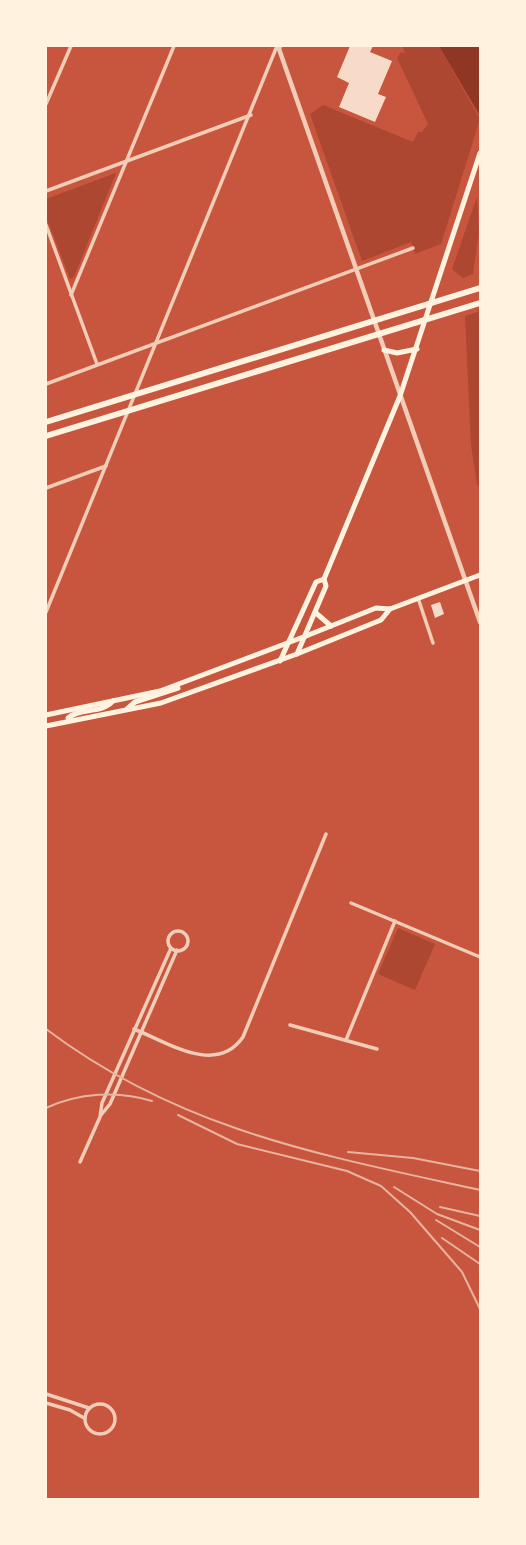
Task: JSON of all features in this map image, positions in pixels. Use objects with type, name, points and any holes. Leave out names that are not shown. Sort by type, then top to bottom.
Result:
[{"type":"highway","points":[[46,422],[481,288]]},
{"type":"highway","points":[[46,436],[481,303]]},
{"type":"main road","points":[[297,654],[326,586],[324,579],[400,396],[481,153]]},
{"type":"main road","points":[[384,350],[401,353],[416,349]]},
{"type":"main road","points":[[46,715],[151,694],[376,608],[390,608],[481,575]]},
{"type":"main road","points":[[280,661],[316,582],[324,579]]},
{"type":"main road","points":[[46,726],[172,699],[280,661],[381,620],[390,608]]},
{"type":"main road","points":[[316,613],[331,626]]},
{"type":"main road","points":[[127,709],[135,702],[170,692],[183,683]]},
{"type":"main road","points":[[66,720],[78,712],[108,706],[114,700]]},
{"type":"street","points":[[46,104],[71,46]]},
{"type":"street","points":[[71,295],[174,46]]},
{"type":"street","points":[[46,612],[279,47]]},
{"type":"street","points":[[279,47],[481,622]]},
{"type":"street","points":[[46,191],[251,115]]},
{"type":"street","points":[[46,225],[97,365]]},
{"type":"street","points":[[46,384],[413,248]]},
{"type":"street","points":[[46,488],[106,466]]},
{"type":"street","points":[[418,598],[433,643]]},
{"type":"street","points":[[134,1029],[197,1055],[214,1056],[228,1051],[242,1039],[326,834]]},
{"type":"street","points":[[351,903],[481,957]]},
{"type":"street","points":[[346,1040],[395,921]]},
{"type":"street","points":[[80,1162],[100,1117],[110,1104],[177,950],[187,943],[186,936],[180,931],[169,936],[172,948],[102,1103],[100,1117]]},
{"type":"street","points":[[172,948],[177,950]]},
{"type":"street","points":[[290,1026],[377,1049]]},
{"type":"street","points":[[46,1394],[89,1408],[99,1404],[109,1407],[114,1415],[113,1426],[107,1433],[98,1434],[88,1429],[84,1418],[89,1408]]},
{"type":"street","points":[[46,1402],[84,1418]]},
{"type":"shaded area","points":[[402,46],[439,46],[480,119],[441,244],[415,254],[411,242],[362,261],[310,114],[323,105],[413,142],[418,132],[422,132],[428,124],[397,58],[401,52],[405,53]]},
{"type":"shaded area","points":[[439,46],[480,46],[480,116]]},
{"type":"shaded area","points":[[116,173],[74,277],[70,279],[46,217],[46,199]]},
{"type":"shaded area","points":[[477,197],[479,232],[473,274],[463,278],[452,269]]},
{"type":"shaded area","points":[[480,311],[480,488],[477,485],[471,445],[465,316]]},
{"type":"shaded area","points":[[398,928],[435,944],[415,990],[378,974]]},
{"type":"building","points":[[350,46],[373,46],[370,52],[392,61],[378,94],[386,97],[375,122],[339,107],[349,83],[337,77]]},
{"type":"building","points":[[440,602],[444,614],[435,618],[431,605]]},
{"type":"railway","points":[[46,1029],[97,1063],[148,1092],[200,1115],[308,1150],[480,1190]]},
{"type":"railway","points":[[46,1108],[85,1096],[112,1094],[152,1101]]},
{"type":"railway","points":[[178,1115],[237,1144],[347,1171],[381,1186],[410,1212],[462,1272],[480,1309]]},
{"type":"railway","points":[[348,1152],[413,1158],[480,1171]]},
{"type":"railway","points":[[394,1187],[437,1214],[480,1230]]},
{"type":"railway","points":[[440,1207],[480,1216]]},
{"type":"railway","points":[[436,1220],[480,1247]]},
{"type":"railway","points":[[442,1238],[480,1264]]}]
